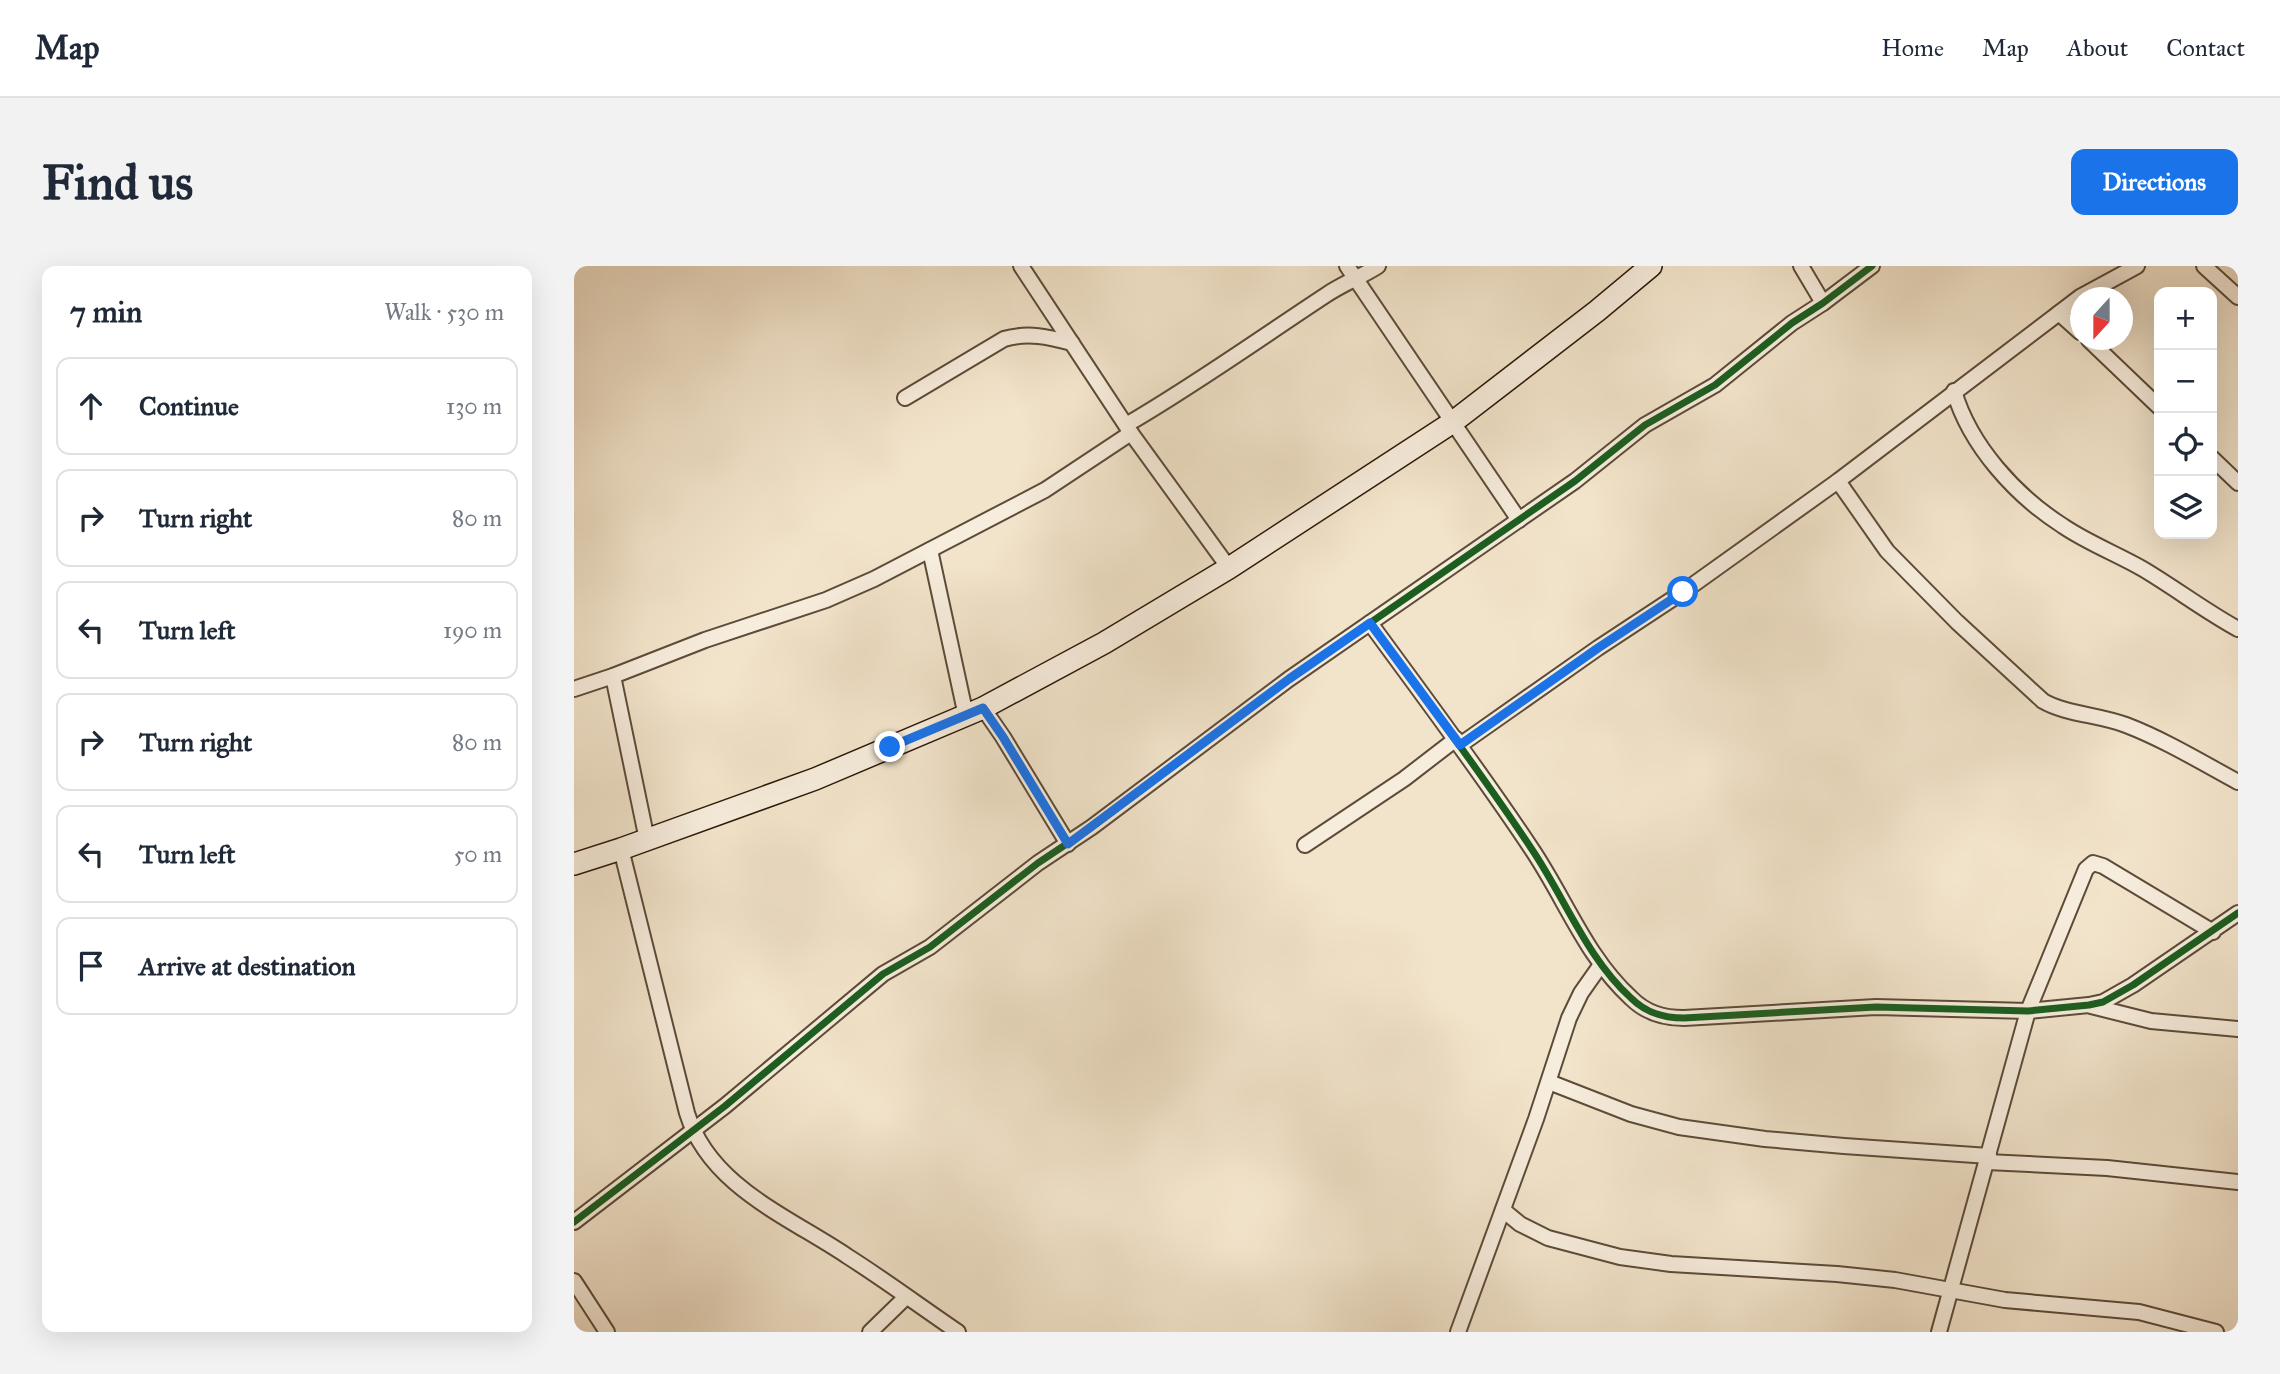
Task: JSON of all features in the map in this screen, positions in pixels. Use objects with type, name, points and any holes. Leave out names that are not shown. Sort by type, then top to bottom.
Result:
[{"type":"main road","points":[[574,863],[647,840],[815,779],[974,712],[1104,643],[1229,568],[1453,422],[1651,266]]},
{"type":"street","points":[[1021,266],[1128,429],[1229,568]]},
{"type":"street","points":[[1347,266],[1520,520]]},
{"type":"street","points":[[574,689],[705,639],[848,592],[1045,490],[1128,429],[1329,292],[1378,266]]},
{"type":"street","points":[[1801,266],[1823,303]]},
{"type":"street","points":[[574,1222],[692,1131],[876,979],[930,947],[1030,869],[1068,844],[1289,679],[1575,481],[1645,425],[1715,385],[1792,323],[1872,266]]},
{"type":"street","points":[[1305,845],[1683,592],[1838,481],[2059,313],[2096,287],[2137,266]]},
{"type":"street","points":[[2204,266],[2238,297]]},
{"type":"street","points":[[2059,313],[2070,322]]},
{"type":"street","points":[[905,398],[1004,339],[1016,336],[1045,336],[1072,343]]},
{"type":"street","points":[[2099,350],[2154,402]]},
{"type":"street","points":[[1954,391],[1966,425],[1978,442],[2037,507],[2064,527],[2137,565],[2238,629]]},
{"type":"street","points":[[2217,463],[2238,482]]},
{"type":"street","points":[[1838,481],[1870,529],[1896,560],[1957,622],[2043,701],[2126,725],[2178,749],[2238,782]]},
{"type":"street","points":[[930,550],[974,712],[1003,737],[1068,844]]},
{"type":"street","points":[[1370,623],[1458,742],[1532,849],[1600,966],[1644,1009],[1672,1018],[1876,1007],[2028,1012],[2089,1005],[2117,995],[2238,914]]},
{"type":"street","points":[[613,676],[647,840]]},
{"type":"street","points":[[621,849],[692,1131],[713,1161],[746,1192],[868,1269],[958,1332]]},
{"type":"street","points":[[1939,1332],[2028,1012],[2088,866],[2093,863],[2114,872],[2213,932]]},
{"type":"street","points":[[1458,1332],[1549,1082],[1574,1005],[1600,966]]},
{"type":"street","points":[[2089,1005],[2151,1021],[2238,1029]]},
{"type":"street","points":[[1549,1082],[1630,1114],[1692,1129],[1844,1146],[2108,1168],[2238,1182]]},
{"type":"street","points":[[1503,1210],[1520,1224],[1548,1238],[1620,1257],[1695,1266],[1856,1276],[2005,1300],[2139,1312],[2196,1329],[2216,1332]]},
{"type":"street","points":[[574,1281],[607,1332]]},
{"type":"street","points":[[870,1332],[906,1297]]},
{"type":"cycle path","points":[[574,1222],[725,1106],[883,974],[930,947],[1038,863],[1092,827],[1289,679],[1575,481],[1645,425],[1715,385],[1792,323],[1872,266]]},
{"type":"cycle path","points":[[1370,623],[1512,819],[1601,964],[1631,998],[1655,1014],[1684,1018],[1876,1007],[2028,1011],[2089,1005],[2103,1002],[2133,985],[2238,913]]},
{"type":"route","points":[[890,747],[983,708],[1068,844],[1289,679],[1370,623],[1460,745],[1683,592]]}]
